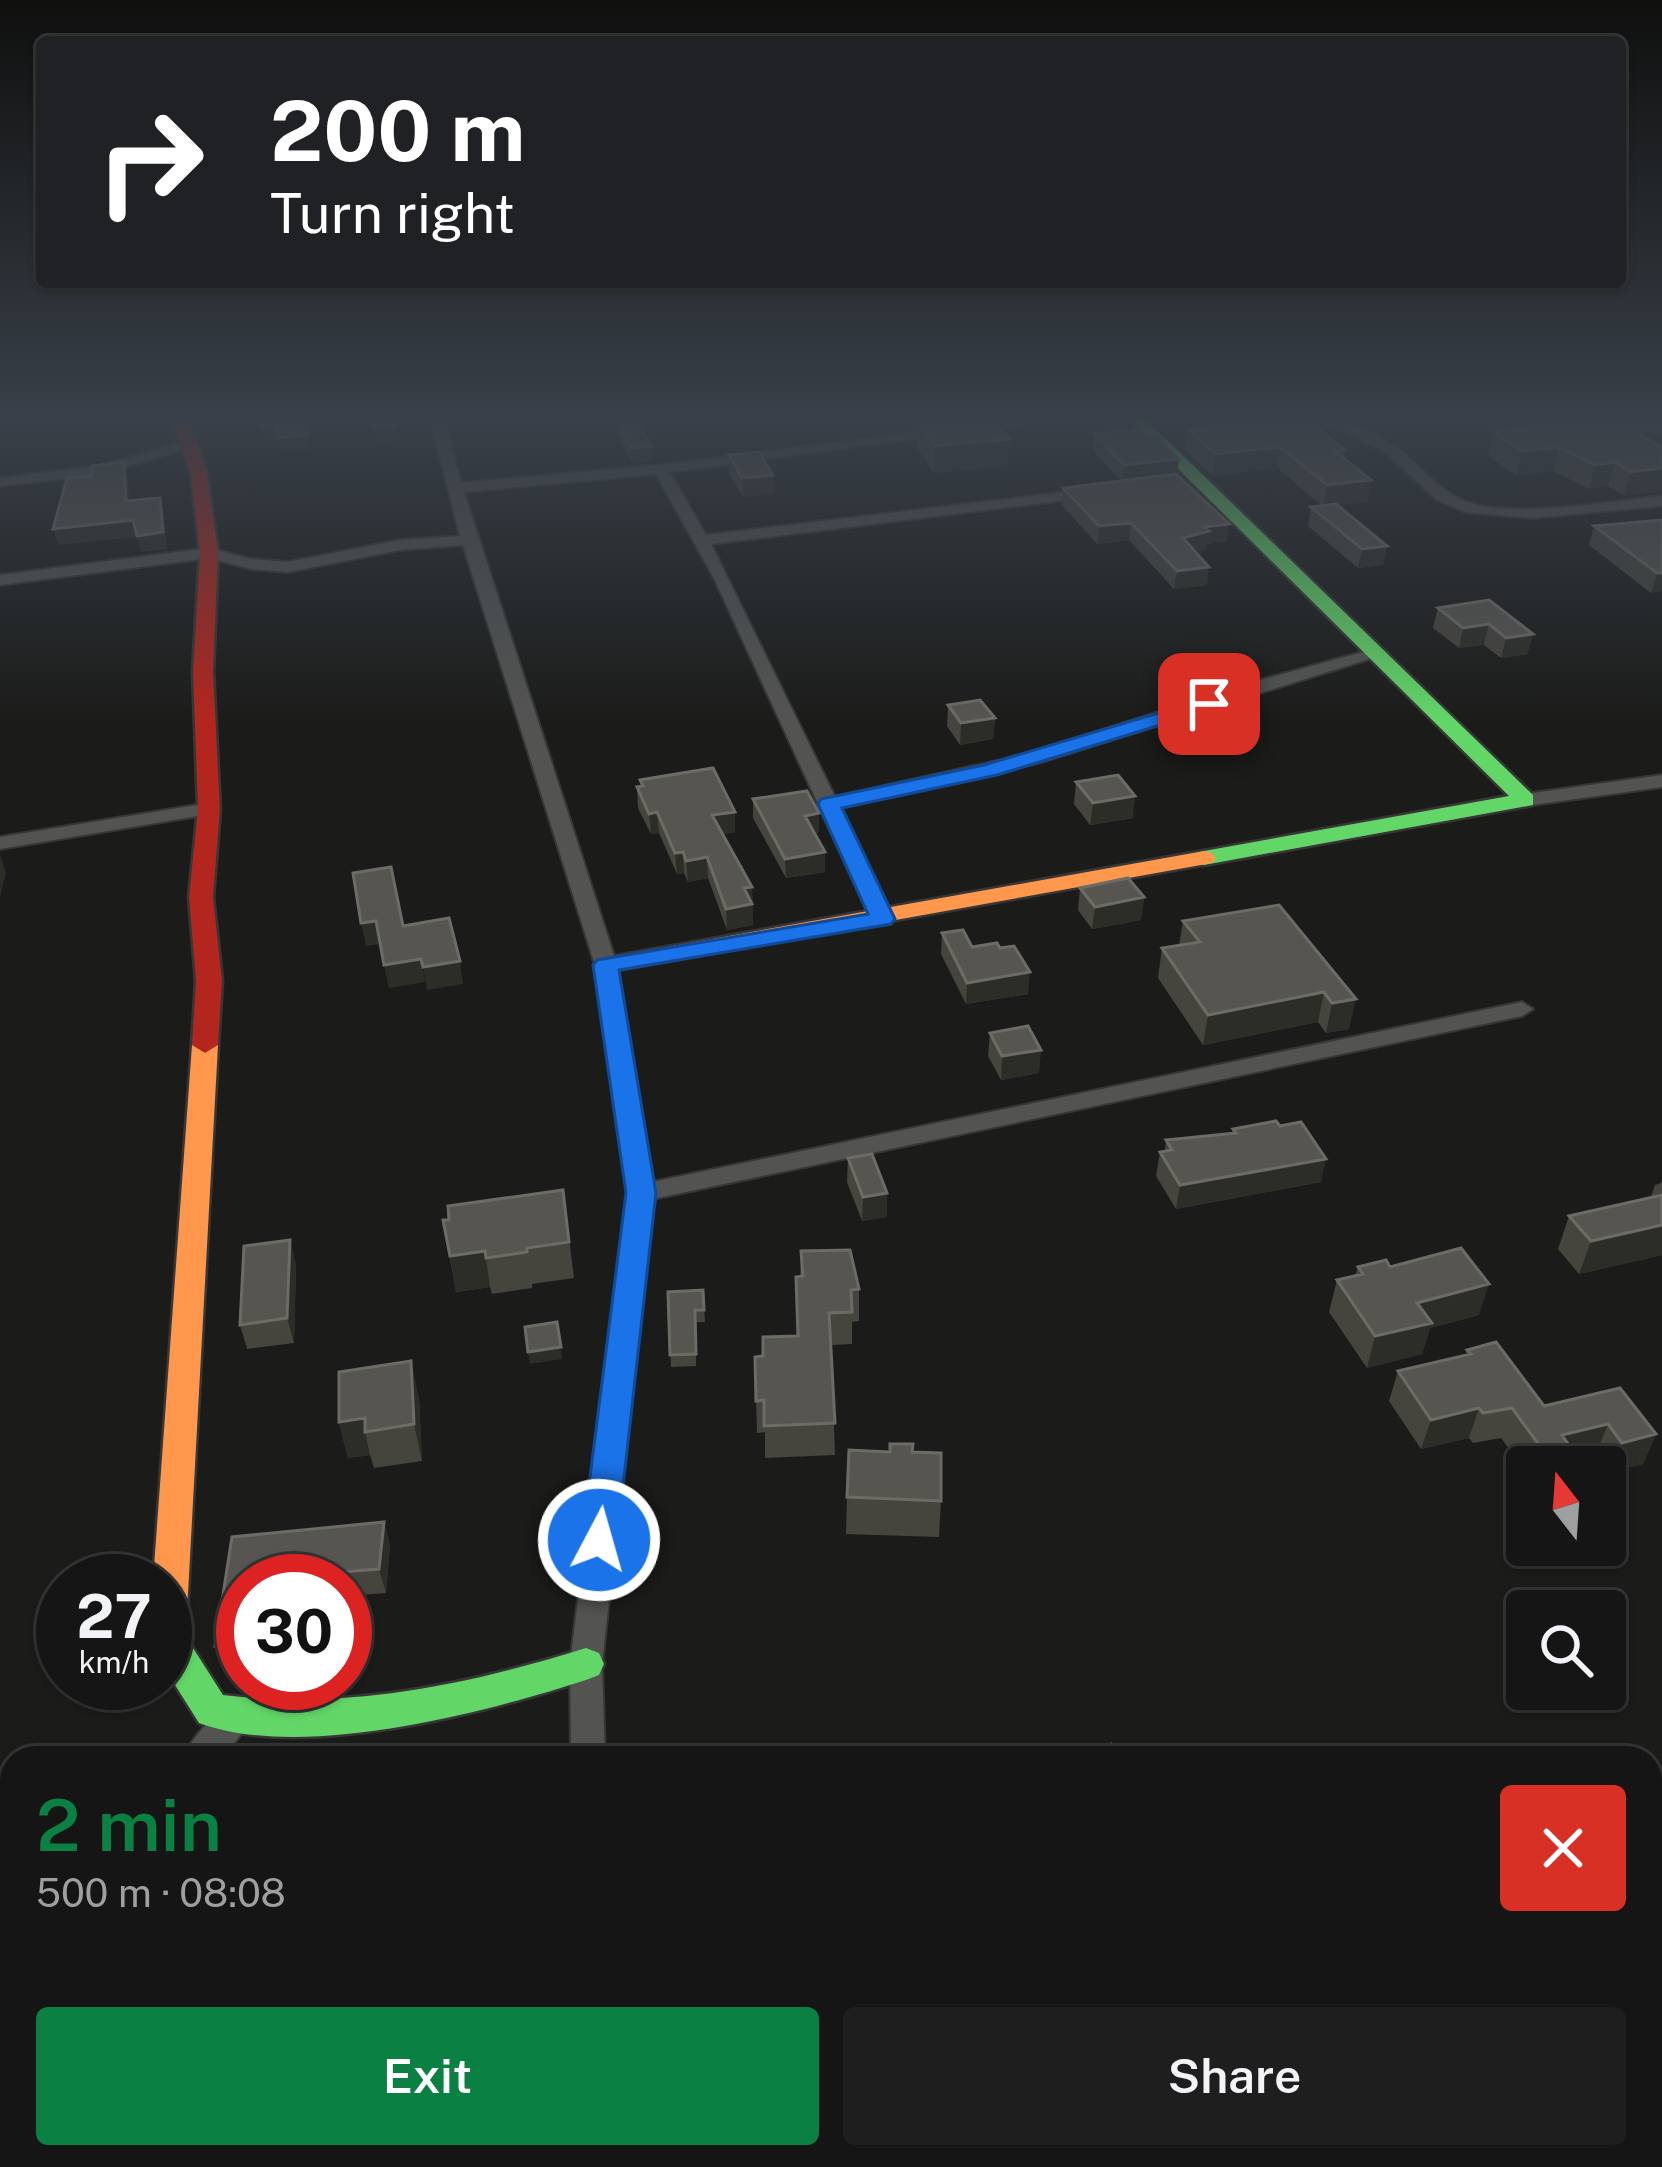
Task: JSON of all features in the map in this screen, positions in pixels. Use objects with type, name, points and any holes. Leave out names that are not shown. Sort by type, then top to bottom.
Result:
[{"type":"street","points":[[205,519],[209,553],[203,671],[209,809],[201,897],[209,981],[167,1640],[212,1711],[239,1716],[400,1712],[496,1696],[586,1664]]},
{"type":"street","points":[[464,519],[606,965],[641,1193],[586,1664],[589,1746]]},
{"type":"street","points":[[689,519],[882,919]]},
{"type":"street","points":[[700,540],[872,519]]},
{"type":"street","points":[[1227,519],[1376,654],[1525,800]]},
{"type":"street","points":[[0,580],[209,553],[250,564],[288,567],[400,545],[469,540]]},
{"type":"street","points":[[829,804],[989,770],[1376,654]]},
{"type":"street","points":[[606,965],[1525,800],[1662,781]]},
{"type":"street","points":[[0,843],[209,809]]},
{"type":"street","points":[[641,1193],[1522,1009]]},
{"type":"street","points":[[211,1746],[239,1716]]},
{"type":"building","points":[[56,519],[162,519],[163,532],[137,536],[133,520],[53,529]]},
{"type":"building","points":[[1092,519],[1224,519],[1229,524],[1204,527],[1209,531],[1183,538],[1209,567],[1177,571],[1131,523],[1099,526]]},
{"type":"building","points":[[1326,519],[1354,519],[1387,546],[1362,549]]},
{"type":"building","points":[[1662,520],[1662,573],[1594,526]]},
{"type":"building","points":[[1489,600],[1533,634],[1506,638],[1489,624],[1463,628],[1438,608]]},
{"type":"building","points":[[980,700],[995,718],[961,723],[948,705]]},
{"type":"building","points":[[713,768],[735,812],[712,815],[752,887],[744,888],[752,904],[726,909],[707,857],[686,861],[683,852],[675,853],[657,812],[649,814],[637,787],[643,786],[640,780]]},
{"type":"building","points":[[1118,775],[1135,796],[1093,803],[1076,782]]},
{"type":"building","points":[[807,791],[819,813],[805,816],[825,852],[785,859],[753,799]]},
{"type":"building","points":[[391,867],[403,926],[449,918],[460,961],[423,967],[421,959],[384,965],[376,921],[361,923],[353,873]]},
{"type":"building","points":[[1128,878],[1144,897],[1095,907],[1080,888]]},
{"type":"building","points":[[1279,905],[1356,999],[1332,1003],[1324,992],[1208,1015],[1162,948],[1200,942],[1183,921]]},
{"type":"building","points":[[963,930],[972,947],[1014,946],[1030,972],[967,983],[942,933]]},
{"type":"building","points":[[1028,1026],[1041,1050],[1002,1056],[990,1033]]},
{"type":"building","points":[[1276,1121],[1280,1126],[1301,1122],[1326,1159],[1180,1185],[1160,1152],[1172,1150],[1166,1140],[1236,1133],[1233,1129]]},
{"type":"building","points":[[872,1154],[887,1193],[863,1197],[848,1158]]},
{"type":"building","points":[[563,1190],[569,1242],[486,1258],[485,1251],[450,1256],[443,1220],[449,1220],[448,1206]]},
{"type":"building","points":[[1662,1195],[1662,1225],[1591,1241],[1569,1216]]},
{"type":"building","points":[[290,1240],[287,1318],[240,1325],[244,1246]]},
{"type":"building","points":[[1461,1248],[1489,1284],[1417,1303],[1432,1323],[1375,1336],[1337,1280],[1363,1274],[1358,1267],[1386,1260],[1390,1267]]},
{"type":"building","points":[[850,1250],[859,1289],[851,1290],[852,1312],[829,1313],[835,1423],[764,1426],[764,1400],[756,1401],[755,1357],[763,1356],[763,1337],[798,1336],[796,1277],[803,1276],[801,1251]]},
{"type":"building","points":[[703,1290],[704,1310],[695,1310],[696,1354],[670,1355],[668,1292]]},
{"type":"building","points":[[557,1322],[561,1347],[528,1352],[525,1327]]},
{"type":"building","points":[[1496,1342],[1544,1406],[1620,1388],[1656,1434],[1622,1443],[1608,1424],[1562,1435],[1570,1446],[1540,1446],[1512,1408],[1483,1413],[1479,1408],[1431,1420],[1398,1371],[1471,1354],[1467,1350]]},
{"type":"building","points":[[411,1361],[414,1424],[365,1432],[365,1418],[339,1422],[339,1372]]},
{"type":"building","points":[[890,1444],[913,1444],[912,1452],[941,1453],[941,1501],[847,1497],[849,1450],[890,1452]]},
{"type":"building","points":[[384,1522],[379,1569],[372,1570],[372,1554],[229,1554],[232,1537]]},
{"type":"traffic: fast","points":[[1204,858],[1525,800],[1238,519]]},
{"type":"traffic: fast","points":[[192,1679],[212,1711],[306,1718],[449,1702],[586,1664]]},
{"type":"traffic: slow","points":[[606,965],[1204,858]]},
{"type":"traffic: slow","points":[[173,1554],[205,1045]]},
{"type":"traffic: jam","points":[[205,519],[209,553],[203,671],[209,809],[201,897],[209,981],[205,1045]]},
{"type":"route","points":[[599,1540],[641,1193],[606,965],[882,919],[829,804],[989,770],[1209,704]]}]
